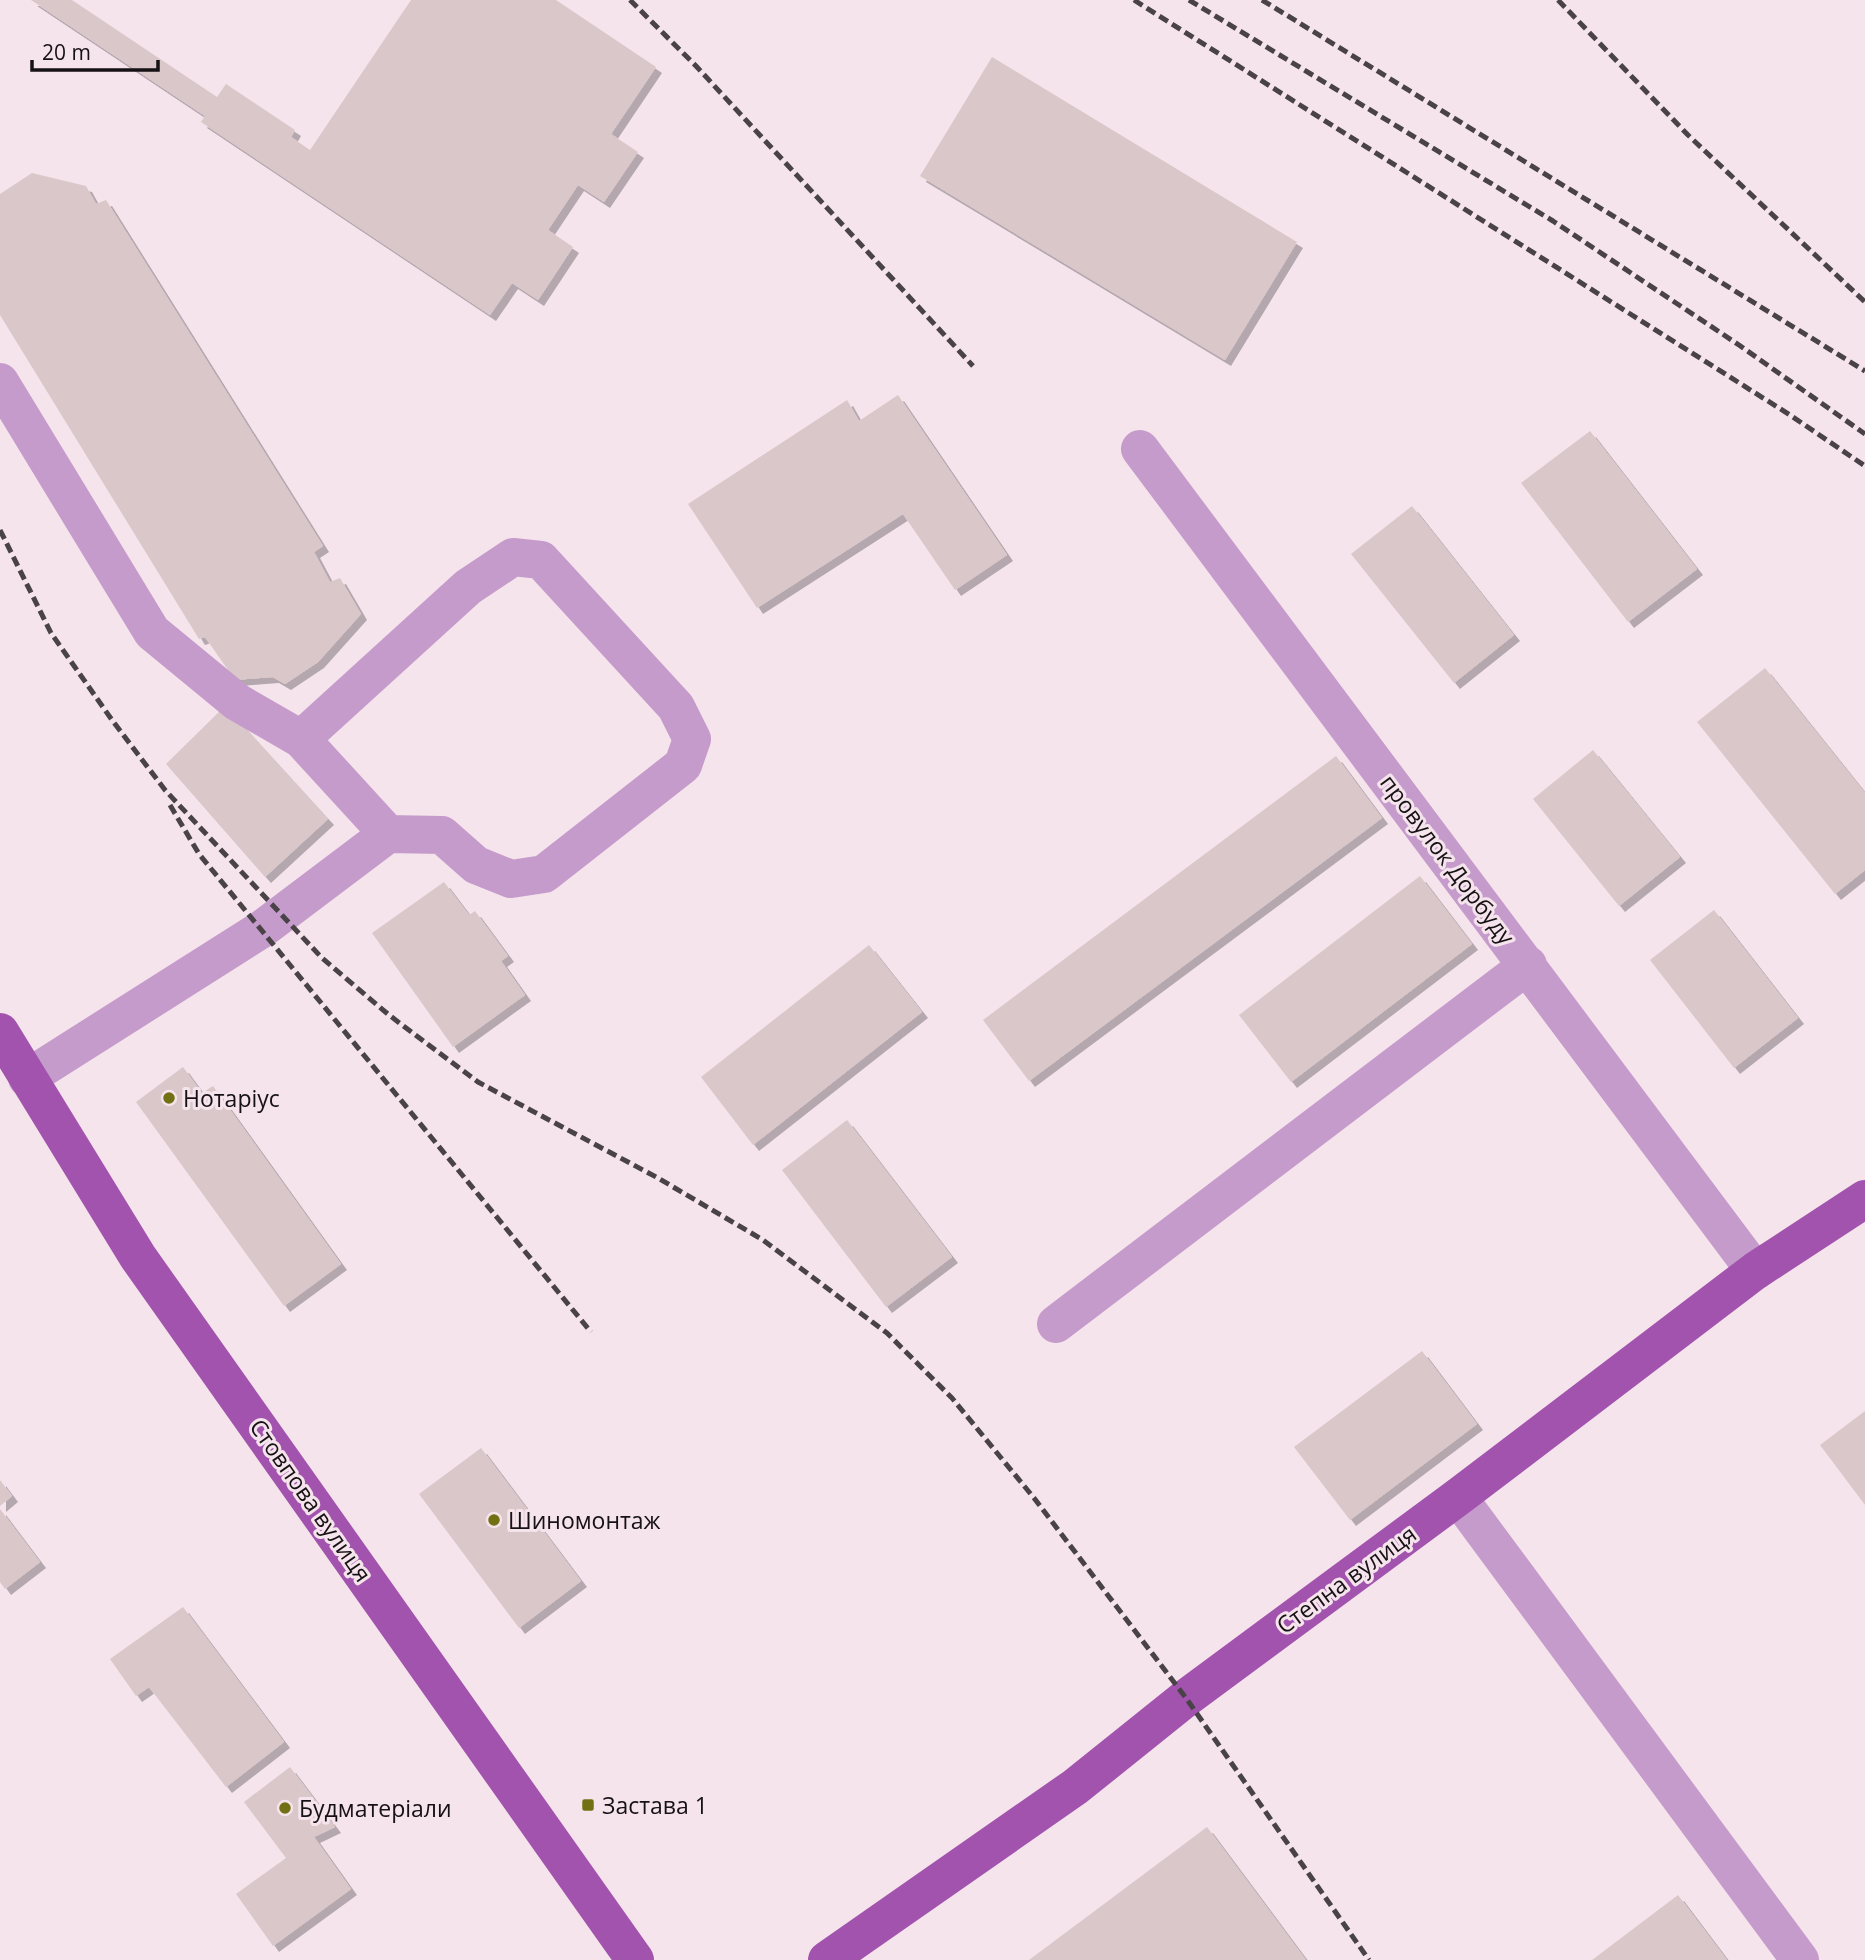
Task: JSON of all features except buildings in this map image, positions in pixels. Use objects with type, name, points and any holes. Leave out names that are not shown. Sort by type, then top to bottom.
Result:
[{"type":"main road","name":"Стовпова вулиця","points":[[0,1032],[138,1257],[635,1960]]},
{"type":"main road","name":"Степна вулиця","points":[[827,1960],[1075,1787],[1186,1698],[1458,1497],[1755,1271],[1865,1199]]},
{"type":"lane","points":[[0,382],[152,632],[237,702],[300,739],[388,834]]},
{"type":"lane","name":"провулок Дорбуду","points":[[1140,449],[1755,1271]]},
{"type":"lane","points":[[27,1078],[262,929],[388,834],[442,835],[476,865],[511,879],[544,874],[683,765],[692,739],[676,707],[541,560],[513,557],[468,587],[300,739]]},
{"type":"lane","points":[[1056,1324],[1528,965]]},
{"type":"lane","points":[[1458,1497],[1800,1960]]},
{"type":"railway","points":[[630,0],[696,66],[973,366]]},
{"type":"railway","points":[[1134,0],[1790,415],[1865,466]]},
{"type":"railway","points":[[1189,0],[1553,221],[1739,345],[1865,434]]},
{"type":"railway","points":[[1262,0],[1865,371]]},
{"type":"railway","points":[[1558,0],[1688,135],[1865,302]]},
{"type":"railway","points":[[0,530],[51,633],[112,720],[165,790],[322,958],[389,1015],[478,1082],[658,1178],[763,1240],[887,1333],[952,1398],[1034,1498],[1186,1698],[1369,1960]]},
{"type":"railway","points":[[170,805],[199,854],[591,1332]]},
{"type":"place","name":"Нотаріус","points":[[169,1098]]},
{"type":"place","name":"Шиномонтаж","points":[[494,1520]]},
{"type":"place","name":"Застава 1","points":[[588,1805]]},
{"type":"place","name":"Будматеріали","points":[[285,1808]]}]
